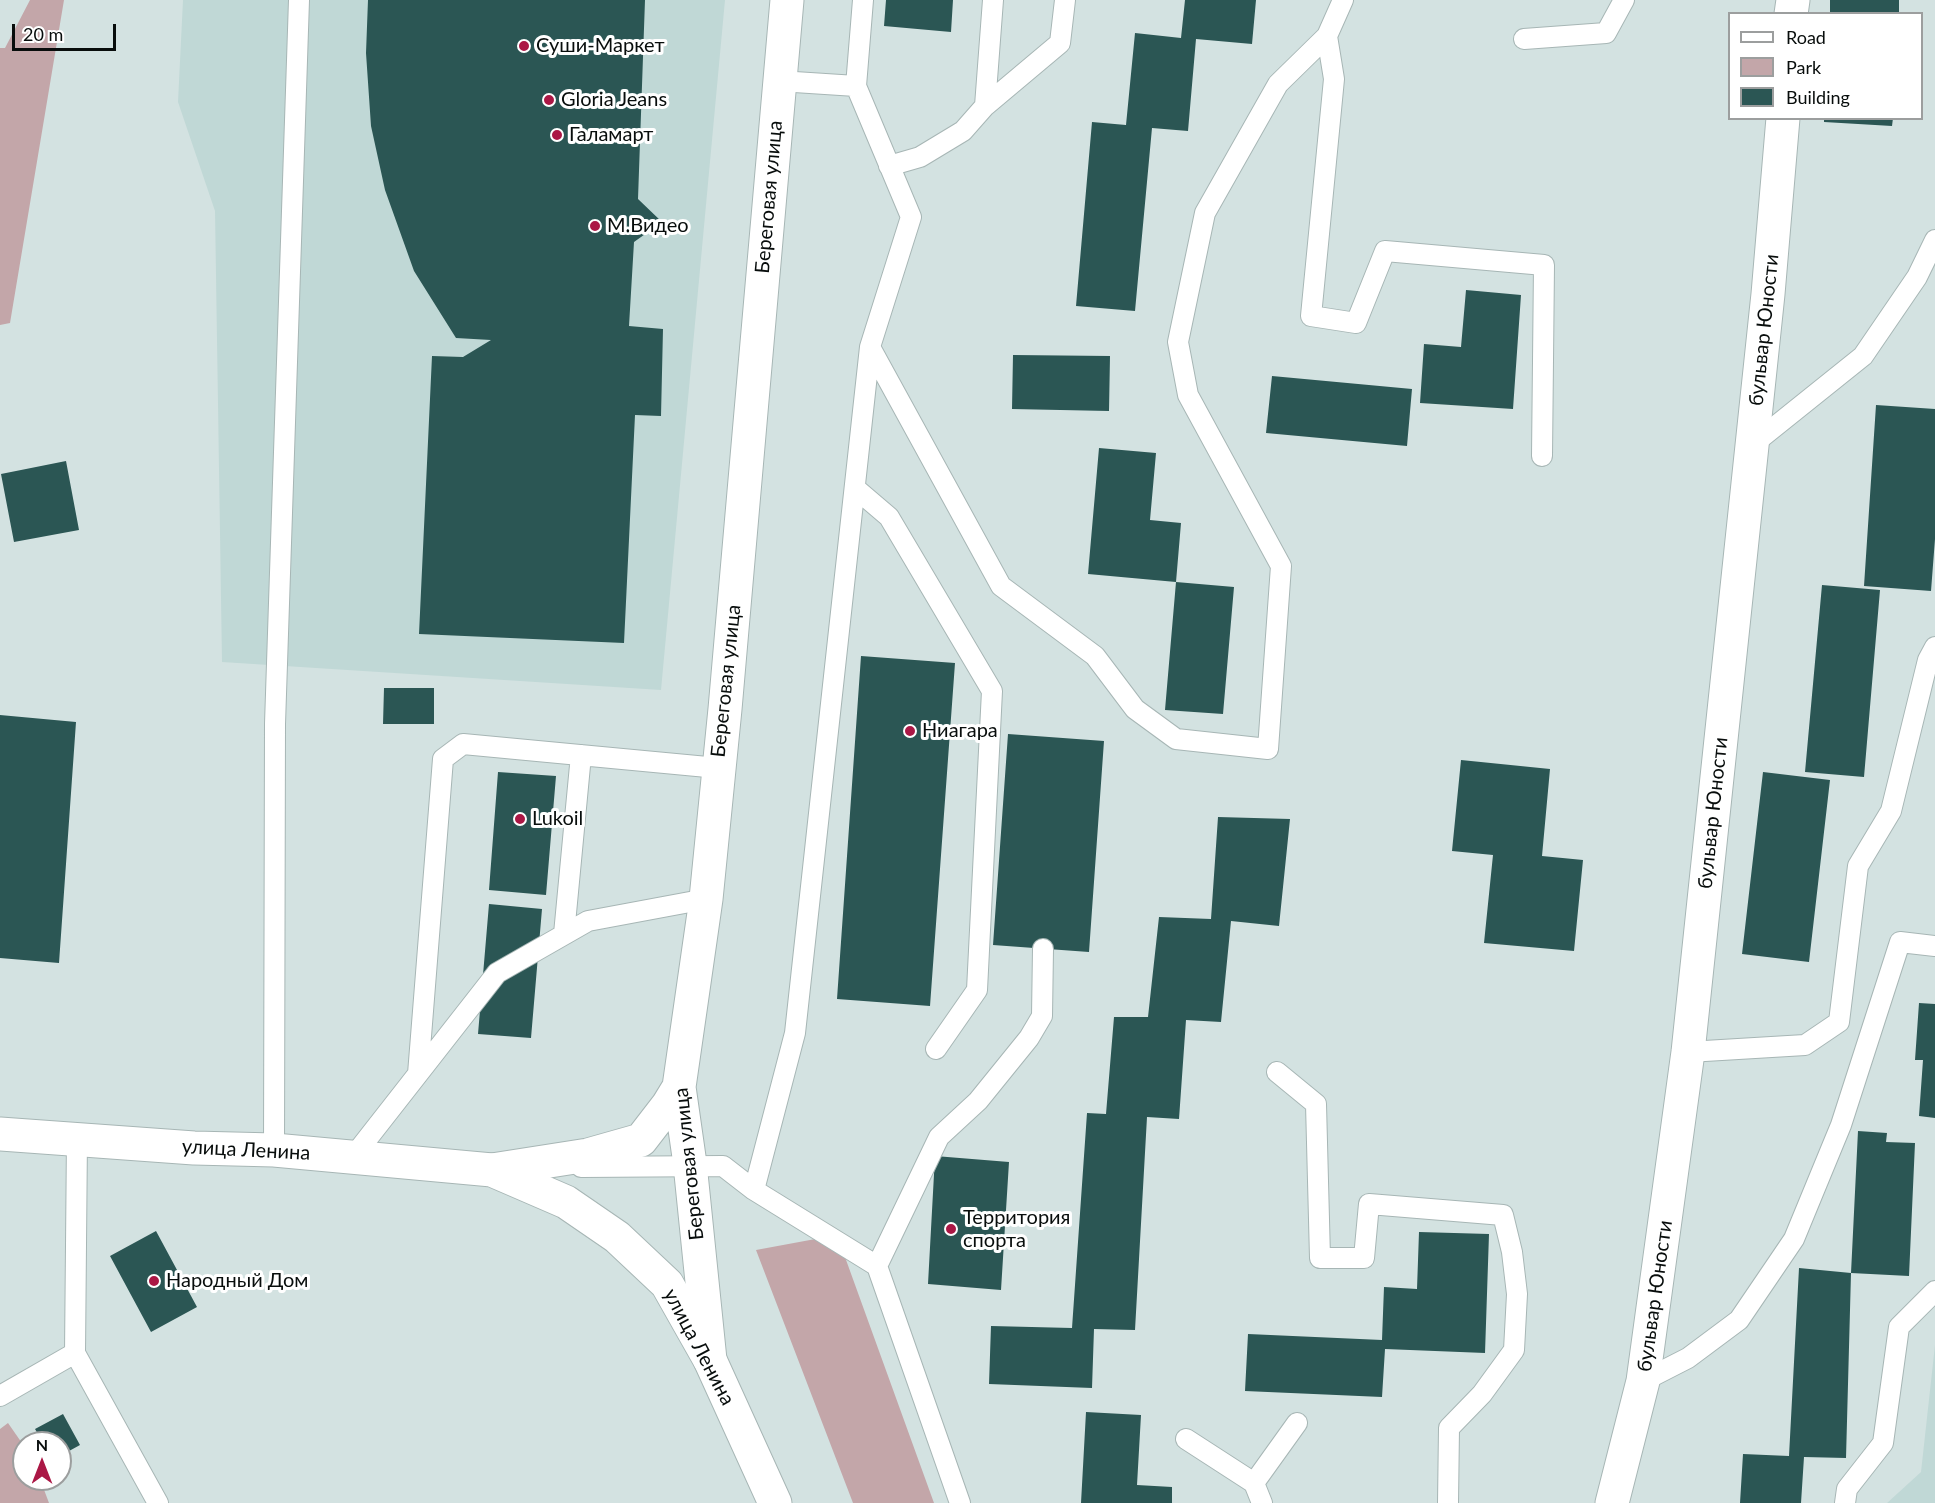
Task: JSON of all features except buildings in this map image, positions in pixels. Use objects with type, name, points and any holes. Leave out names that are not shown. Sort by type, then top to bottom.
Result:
[{"type":"main road","name":"Береговая улица","points":[[710,1360],[690,1164],[679,1087],[706,899],[787,0]]},
{"type":"main road","name":"бульвар Юности","points":[[1612,1503],[1643,1381],[1688,1052],[1768,294],[1783,120]]},
{"type":"main road","name":"улица Ленина","points":[[0,1134],[77,1137],[194,1148],[274,1150],[492,1170],[588,1155],[641,1140],[668,1106],[679,1087]]},
{"type":"main road","name":"улица Ленина","points":[[492,1170],[566,1203],[617,1237],[667,1284],[710,1360],[775,1503]]},
{"type":"lane","points":[[274,1150],[275,724],[299,0]]},
{"type":"lane","points":[[754,1190],[795,1033],[870,347],[911,217],[856,86],[863,0]]},
{"type":"lane","points":[[985,106],[993,0]]},
{"type":"lane","points":[[889,166],[920,156],[963,131],[985,106],[1060,43],[1065,0]]},
{"type":"lane","points":[[870,347],[1001,586],[1095,656],[1135,709],[1176,739],[1268,749],[1281,566],[1188,395],[1178,342],[1205,213],[1278,84],[1327,36],[1343,0]]},
{"type":"lane","points":[[1524,39],[1606,33],[1624,0]]},
{"type":"lane","points":[[1327,36],[1334,79],[1311,316],[1356,323],[1385,251],[1544,264],[1542,456]]},
{"type":"lane","points":[[779,81],[856,86]]},
{"type":"lane","points":[[1752,445],[1863,356],[1917,277],[1935,240]]},
{"type":"lane","points":[[855,488],[889,517],[992,691],[977,990],[936,1049]]},
{"type":"lane","points":[[1688,1052],[1805,1045],[1839,1022],[1858,866],[1891,812],[1928,660],[1935,647]]},
{"type":"lane","points":[[418,1074],[443,759],[463,744],[718,768]]},
{"type":"lane","points":[[564,934],[581,755]]},
{"type":"lane","points":[[353,1157],[497,973],[588,921],[706,899]]},
{"type":"lane","points":[[1643,1381],[1688,1358],[1739,1320],[1794,1239],[1841,1125],[1900,942],[1935,946]]},
{"type":"lane","points":[[877,1266],[939,1137],[978,1101],[1029,1038],[1042,1016],[1043,949]]},
{"type":"lane","points":[[1277,1072],[1316,1104],[1320,1258],[1364,1258],[1369,1204],[1503,1215],[1512,1252],[1517,1294],[1514,1350],[1482,1394],[1449,1428],[1448,1503]]},
{"type":"lane","points":[[77,1137],[75,1353],[158,1503]]},
{"type":"lane","points":[[492,1170],[690,1164],[723,1166],[754,1190],[877,1266],[960,1503]]},
{"type":"lane","points":[[1845,1503],[1847,1489],[1884,1443],[1899,1327],[1935,1291]]},
{"type":"lane","points":[[0,1396],[75,1353]]},
{"type":"lane","points":[[1254,1483],[1297,1423]]},
{"type":"lane","points":[[1186,1439],[1254,1483],[1262,1503]]},
{"type":"shaded area","points":[[183,0],[725,0],[661,690],[222,662],[215,211],[178,102]]},
{"type":"shaded area","points":[[1935,1345],[1935,1503],[1887,1503],[1921,1472]]},
{"type":"green space","points":[[30,0],[64,0],[10,323],[0,325],[0,48],[5,48]]},
{"type":"green space","points":[[837,1235],[934,1503],[853,1503],[756,1250]]},
{"type":"green space","points":[[8,1423],[14,1431],[12,1491],[44,1491],[49,1503],[0,1503],[0,1429]]},
{"type":"place","name":"Суши-Маркет","points":[[524,46]]},
{"type":"place","name":"Gloria Jeans","points":[[549,100]]},
{"type":"place","name":"Галамарт","points":[[557,135]]},
{"type":"place","name":"М.Видео","points":[[595,226]]},
{"type":"place","name":"Ниагара","points":[[910,731]]},
{"type":"place","name":"Lukoil","points":[[520,819]]},
{"type":"place","name":"Территория спорта","points":[[951,1229]]},
{"type":"place","name":"Народный Дом","points":[[154,1281]]}]
